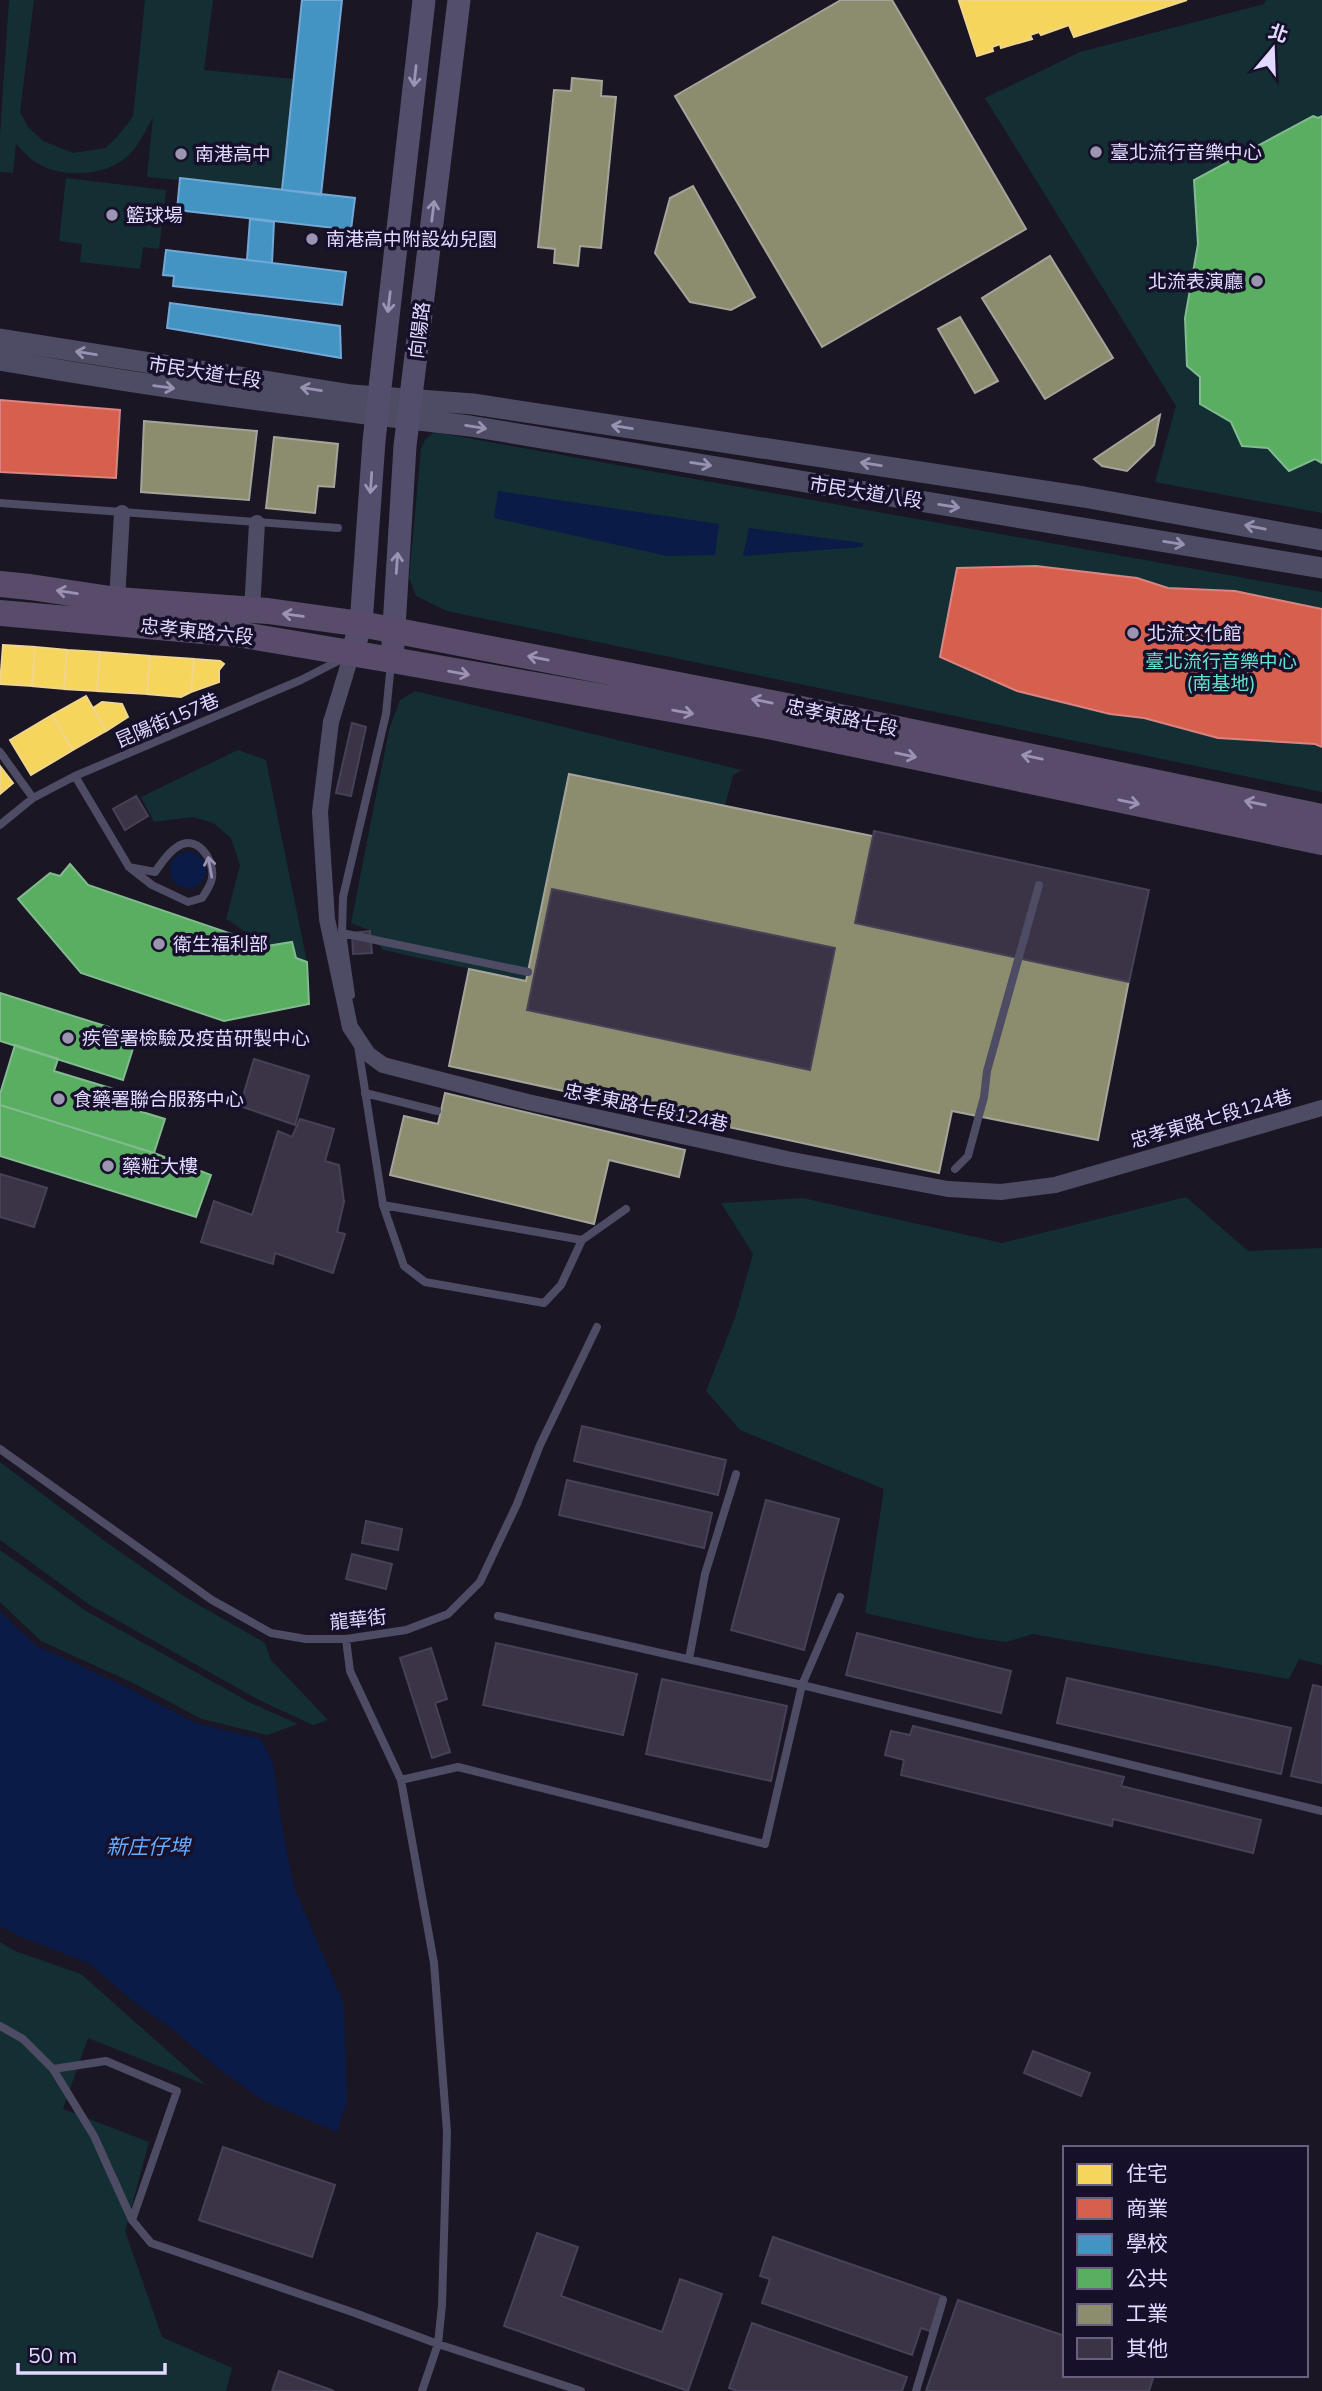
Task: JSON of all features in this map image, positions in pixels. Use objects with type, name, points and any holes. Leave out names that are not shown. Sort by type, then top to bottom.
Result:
[{"type":"main road","name":"向陽路","points":[[352,653],[361,624],[378,407],[424,0]]},
{"type":"main road","name":"向陽路","points":[[392,660],[395,587],[410,410],[459,0]]},
{"type":"main road","name":"忠孝東路六段","points":[[0,584],[117,600],[252,610],[361,624]]},
{"type":"main road","name":"忠孝東路六段","points":[[0,613],[237,634],[392,660]]},
{"type":"main road","name":"忠孝東路七段","points":[[361,624],[777,704],[1322,817]]},
{"type":"main road","name":"忠孝東路七段","points":[[392,660],[773,727],[1322,842]]},
{"type":"street","name":"市民大道七段","points":[[0,339],[378,407]]},
{"type":"street","name":"市民大道七段","points":[[0,360],[130,382],[410,410]]},
{"type":"street","name":"市民大道八段","points":[[410,410],[487,406],[1070,495],[1322,540]]},
{"type":"street","name":"市民大道八段","points":[[410,410],[484,428],[1322,568]]},
{"type":"street","points":[[117,600],[122,513]]},
{"type":"street","points":[[252,610],[257,523]]},
{"type":"street","name":"忠孝東路七段124巷","points":[[352,653],[331,722],[320,811],[327,919],[350,1027],[368,1054],[383,1065],[528,1102],[787,1159],[948,1189],[1001,1192],[1055,1185],[1322,1108]]},
{"type":"lane","points":[[0,503],[338,528]]},
{"type":"lane","name":"昆陽街157巷","points":[[0,825],[33,798],[75,776],[301,680],[352,653]]},
{"type":"lane","points":[[392,660],[386,714],[343,897],[342,933],[383,1205],[404,1266],[425,1282],[544,1303],[561,1285],[582,1240],[626,1209]]},
{"type":"lane","points":[[0,752],[33,798]]},
{"type":"lane","points":[[75,776],[130,867],[152,885],[188,902],[202,898],[212,880],[212,862],[205,850],[190,843],[177,846],[155,872],[130,867]]},
{"type":"lane","points":[[955,1169],[968,1156],[984,1097],[987,1071],[1039,885]]},
{"type":"lane","points":[[342,933],[528,972]]},
{"type":"lane","points":[[365,1093],[436,1111]]},
{"type":"lane","points":[[383,1205],[582,1240]]},
{"type":"lane","name":"龍華街","points":[[0,1449],[212,1600],[271,1633],[306,1639],[346,1639],[406,1630],[448,1614],[480,1582],[517,1504],[540,1446],[597,1327]]},
{"type":"lane","points":[[689,1659],[705,1574],[736,1474]]},
{"type":"lane","points":[[401,1780],[458,1767],[765,1843],[802,1685],[840,1597]]},
{"type":"lane","points":[[498,1616],[802,1685],[1322,1811]]},
{"type":"lane","points":[[346,1639],[350,1671],[401,1780],[434,1962],[447,2132],[442,2305],[438,2344],[422,2391]]},
{"type":"lane","points":[[0,2026],[23,2039],[53,2069],[94,2136],[132,2220],[151,2243],[581,2391]]},
{"type":"lane","points":[[53,2069],[106,2062],[177,2091],[132,2220]]},
{"type":"lane","points":[[916,2391],[943,2300]]},
{"type":"green space","points":[[9,0],[34,0],[20,112],[28,127],[43,141],[73,153],[105,148],[133,117],[145,0],[213,0],[204,70],[294,79],[282,190],[147,177],[153,117],[134,150],[109,168],[82,173],[55,170],[32,160],[16,144],[13,173],[0,172]]},
{"type":"green space","points":[[1266,0],[1322,0],[1322,513],[1155,482],[1176,406],[985,98],[1080,52],[1264,4]]},
{"type":"green space","name":"籃球場","points":[[66,178],[166,190],[159,249],[143,247],[140,269],[80,262],[82,244],[59,241]]},
{"type":"green space","name":"臺北流行音樂中心 (南基地)","points":[[434,432],[1322,592],[1322,792],[447,611],[416,596],[409,578],[421,449],[425,440]]},
{"type":"green space","points":[[415,691],[742,770],[733,775],[724,810],[569,774],[526,981],[383,950],[369,930],[351,923],[389,730],[400,700]]},
{"type":"green space","points":[[238,750],[266,760],[307,962],[296,958],[291,942],[267,946],[226,919],[240,865],[231,838],[213,823],[193,817],[154,822],[141,797]]},
{"type":"green space","points":[[1186,1197],[1248,1251],[1322,1248],[1322,1665],[1299,1659],[1289,1679],[1033,1634],[1006,1642],[977,1638],[865,1613],[884,1489],[740,1430],[706,1391],[735,1318],[753,1254],[721,1203],[803,1198],[1002,1243]]},
{"type":"green space","points":[[0,1462],[106,1542],[185,1597],[265,1643],[271,1660],[328,1720],[313,1725],[259,1700],[90,1605],[0,1540]]},
{"type":"green space","points":[[0,1550],[86,1611],[251,1703],[298,1724],[267,1735],[202,1719],[133,1683],[41,1641],[0,1602]]},
{"type":"green space","points":[[0,1942],[15,1951],[81,1974],[206,2085],[88,2038],[63,2109],[149,2142],[125,2231],[162,2337],[232,2368],[226,2391],[0,2391]]},
{"type":"water","points":[[498,491],[719,524],[715,555],[667,556],[494,518]]},
{"type":"water","points":[[749,528],[863,543],[862,547],[743,556]]},
{"type":"water","points":[[188,852],[201,857],[206,870],[201,883],[188,888],[175,883],[170,870],[175,857]]},
{"type":"water","name":"新庄仔埤","points":[[0,1611],[35,1645],[196,1723],[261,1739],[273,1763],[294,1887],[344,2004],[347,2102],[337,2132],[264,2101],[134,2002],[90,1964],[0,1926]]},
{"type":"building: 住宅","points":[[1187,0],[1074,37],[1069,25],[1041,35],[1039,32],[1030,35],[1032,39],[1001,48],[1000,44],[992,47],[993,51],[977,56],[959,1]]},
{"type":"building: 住宅","points":[[3,645],[35,647],[32,686],[0,684]]},
{"type":"building: 住宅","points":[[35,647],[67,650],[64,689],[32,686]]},
{"type":"building: 住宅","points":[[67,650],[100,652],[97,691],[64,689]]},
{"type":"building: 住宅","points":[[100,652],[150,656],[147,694],[97,691]]},
{"type":"building: 住宅","points":[[150,656],[194,659],[191,692],[181,697],[147,694]]},
{"type":"building: 住宅","points":[[194,659],[220,661],[224,664],[219,670],[219,682],[191,692]]},
{"type":"building: 住宅","points":[[86,696],[106,731],[73,750],[52,715]]},
{"type":"building: 住宅","points":[[102,702],[122,704],[128,717],[106,731],[93,708]]},
{"type":"building: 住宅","points":[[52,715],[73,750],[31,775],[10,740]]},
{"type":"building: 住宅","points":[[0,766],[13,783],[0,794]]},
{"type":"building: 商業","points":[[0,400],[120,410],[116,478],[0,472]]},
{"type":"building: 商業","name":"北流文化館","points":[[1036,566],[1137,578],[1168,588],[1235,591],[1322,609],[1322,747],[1315,744],[1218,738],[1144,718],[1110,714],[1017,691],[940,657],[957,568]]},
{"type":"building: 學校","points":[[302,0],[342,0],[321,195],[282,190]]},
{"type":"building: 學校","points":[[180,178],[355,198],[351,230],[177,210]]},
{"type":"building: 學校","points":[[250,219],[274,222],[272,263],[247,260]]},
{"type":"building: 學校","points":[[166,250],[346,272],[342,305],[173,286],[174,276],[163,275]]},
{"type":"building: 學校","points":[[170,303],[340,326],[341,358],[167,328]]},
{"type":"building: 公共","name":"北流表演廳","points":[[1313,116],[1322,116],[1322,463],[1315,459],[1289,471],[1268,448],[1242,446],[1231,422],[1200,404],[1200,377],[1187,366],[1185,318],[1198,244],[1194,180]]},
{"type":"building: 公共","name":"衛生福利部","points":[[70,864],[88,885],[267,946],[292,942],[296,958],[307,962],[309,1004],[224,1021],[81,973],[18,899],[50,873],[60,876]]},
{"type":"building: 公共","name":"疾管署檢驗及疫苗研製中心","points":[[0,993],[137,1036],[123,1080],[0,1041]]},
{"type":"building: 公共","name":"食藥署聯合服務中心","points":[[15,1045],[58,1059],[54,1071],[120,1091],[116,1104],[165,1119],[154,1153],[0,1105],[0,1094]]},
{"type":"building: 公共","name":"藥粧大樓","points":[[0,1105],[154,1153],[211,1175],[196,1217],[0,1156]]},
{"type":"building: 工業","points":[[841,0],[892,0],[1026,229],[822,347],[675,96]]},
{"type":"building: 工業","points":[[572,78],[602,81],[601,96],[616,97],[601,248],[580,246],[578,266],[554,263],[555,249],[538,247],[554,90],[571,91]]},
{"type":"building: 工業","points":[[693,186],[755,297],[731,310],[690,302],[655,253],[670,198]]},
{"type":"building: 工業","points":[[1050,256],[1113,358],[1045,399],[982,298]]},
{"type":"building: 工業","points":[[960,317],[998,381],[975,393],[938,329]]},
{"type":"building: 工業","points":[[1160,415],[1154,445],[1127,471],[1102,466],[1094,459]]},
{"type":"building: 工業","points":[[144,421],[257,431],[249,500],[141,492]]},
{"type":"building: 工業","points":[[274,437],[338,444],[334,487],[318,486],[315,513],[266,508]]},
{"type":"building: 工業","points":[[569,774],[1146,892],[1098,1140],[952,1111],[939,1173],[449,1066],[469,969],[526,981]]},
{"type":"building: 工業","points":[[445,1093],[685,1150],[679,1177],[609,1160],[594,1224],[390,1175],[404,1116],[438,1124]]},
{"type":"building: 其他","points":[[352,723],[366,727],[351,796],[336,793]]},
{"type":"building: 其他","points":[[136,796],[148,816],[125,830],[113,809]]},
{"type":"building: 其他","points":[[874,831],[1149,890],[1129,982],[855,923]]},
{"type":"building: 其他","points":[[552,889],[835,948],[810,1070],[527,1010]]},
{"type":"building: 其他","points":[[370,931],[372,953],[353,954],[352,933]]},
{"type":"building: 其他","points":[[254,1059],[309,1076],[295,1125],[240,1106]]},
{"type":"building: 其他","points":[[300,1119],[334,1129],[325,1161],[339,1165],[344,1202],[337,1232],[345,1234],[333,1273],[275,1253],[273,1264],[201,1242],[214,1201],[252,1215],[278,1131],[292,1137]]},
{"type":"building: 其他","points":[[0,1174],[47,1188],[34,1227],[0,1217]]},
{"type":"building: 其他","points":[[582,1426],[726,1460],[718,1495],[574,1461]]},
{"type":"building: 其他","points":[[567,1480],[712,1513],[704,1548],[559,1515]]},
{"type":"building: 其他","points":[[766,1500],[839,1519],[804,1650],[731,1630]]},
{"type":"building: 其他","points":[[366,1521],[402,1529],[398,1550],[362,1543]]},
{"type":"building: 其他","points":[[352,1554],[392,1564],[386,1589],[346,1579]]},
{"type":"building: 其他","points":[[857,1633],[1011,1671],[1001,1713],[846,1675]]},
{"type":"building: 其他","points":[[496,1643],[637,1674],[623,1735],[483,1705]]},
{"type":"building: 其他","points":[[431,1648],[447,1699],[435,1703],[450,1752],[432,1758],[400,1658]]},
{"type":"building: 其他","points":[[1067,1678],[1291,1728],[1281,1774],[1057,1723]]},
{"type":"building: 其他","points":[[662,1679],[787,1706],[771,1781],[646,1754]]},
{"type":"building: 其他","points":[[1313,1685],[1322,1687],[1322,1783],[1291,1776]]},
{"type":"building: 其他","points":[[913,1726],[1124,1777],[1121,1786],[1261,1820],[1253,1853],[1113,1819],[1112,1826],[901,1775],[904,1760],[885,1755],[891,1731],[910,1735]]},
{"type":"building: 其他","points":[[1033,2051],[1090,2073],[1081,2096],[1024,2073]]},
{"type":"building: 其他","points":[[223,2147],[335,2185],[312,2257],[199,2220]]},
{"type":"building: 其他","points":[[537,2233],[578,2247],[561,2296],[662,2332],[680,2279],[722,2294],[688,2391],[504,2326]]},
{"type":"building: 其他","points":[[773,2237],[945,2297],[933,2332],[921,2328],[912,2355],[762,2303],[770,2279],[760,2276]]},
{"type":"building: 其他","points":[[958,2300],[1063,2335],[1063,2377],[1153,2377],[1149,2391],[926,2391]]},
{"type":"building: 其他","points":[[752,2323],[907,2377],[902,2391],[737,2391],[729,2388]]},
{"type":"building: 其他","points":[[279,2371],[334,2391],[272,2391]]},
{"type":"place","name":"臺北流行音樂中心","points":[[1096,152]]},
{"type":"place","name":"南港高中","points":[[181,154]]},
{"type":"place","name":"籃球場","points":[[112,215]]},
{"type":"place","name":"南港高中附設幼兒園","points":[[312,239]]},
{"type":"place","name":"北流表演廳","points":[[1257,281]]},
{"type":"place","name":"北流文化館","points":[[1133,633]]},
{"type":"place","name":"衛生福利部","points":[[159,944]]},
{"type":"place","name":"疾管署檢驗及疫苗研製中心","points":[[68,1038]]},
{"type":"place","name":"食藥署聯合服務中心","points":[[59,1099]]},
{"type":"place","name":"藥粧大樓","points":[[108,1166]]}]
